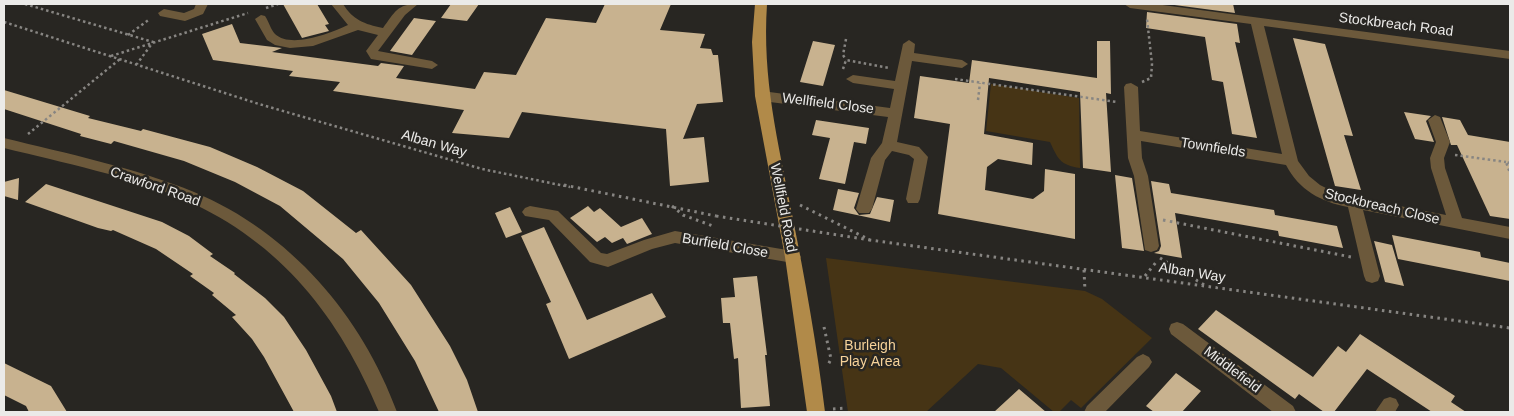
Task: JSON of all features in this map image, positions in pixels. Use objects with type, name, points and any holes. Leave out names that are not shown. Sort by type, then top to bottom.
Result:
[{"type":"main road","name":"Wellfield Road","points":[[761,4],[758,42],[762,96],[793,257],[816,412]]},
{"type":"street","points":[[164,13],[185,17],[199,11],[202,4]]},
{"type":"street","points":[[336,4],[354,27]]},
{"type":"street","points":[[412,4],[401,12],[372,51],[375,56],[432,65]]},
{"type":"street","name":"Stockbreach Road","points":[[1130,4],[1510,55]]},
{"type":"street","points":[[257,14],[270,36],[278,40],[296,43],[311,43],[354,27],[385,32]]},
{"type":"street","name":"Stockbreach Close","points":[[1257,22],[1291,161],[1296,172],[1313,188],[1336,199],[1510,233]]},
{"type":"street","name":"Wellfield Close","points":[[864,209],[878,158],[889,145],[908,50],[962,64]]},
{"type":"street","points":[[853,79],[901,86]]},
{"type":"street","points":[[1131,87],[1135,158],[1141,176],[1151,246]]},
{"type":"street","name":"Wellfield Close","points":[[762,96],[894,113]]},
{"type":"street","points":[[1435,120],[1444,142],[1439,153],[1438,168],[1456,223]]},
{"type":"street","name":"Townfields","points":[[1134,135],[1291,161]]},
{"type":"street","name":"Crawford Road","points":[[4,144],[116,173],[196,198],[249,227],[313,282],[352,333],[377,382],[388,412]]},
{"type":"street","points":[[889,145],[914,150],[921,157],[913,199]]},
{"type":"street","points":[[1354,202],[1371,268]]},
{"type":"street","name":"Burfield Close","points":[[530,212],[553,215],[596,258],[608,261],[649,244],[674,237],[793,257]]},
{"type":"street","name":"Middlefield","points":[[1177,329],[1287,412]]},
{"type":"street","points":[[1093,412],[1143,362]]},
{"type":"path","points":[[26,4],[153,42]]},
{"type":"path","points":[[110,56],[153,42],[257,14],[278,4]]},
{"type":"path","points":[[1131,87],[1151,78],[1152,64],[1146,6]]},
{"type":"path","name":"Alban Way","points":[[4,22],[259,104],[482,169],[716,216],[870,240],[1084,270],[1145,276],[1209,288],[1510,328]]},
{"type":"path","points":[[846,39],[843,55],[846,60]]},
{"type":"path","points":[[137,64],[153,42]]},
{"type":"path","points":[[32,140],[24,137],[121,59]]},
{"type":"path","points":[[951,78],[980,83],[992,82],[1132,105]]},
{"type":"path","points":[[978,100],[980,83]]},
{"type":"path","points":[[1439,153],[1508,163],[1510,173]]},
{"type":"path","name":"Alban Way","points":[[800,205],[870,240]]},
{"type":"path","points":[[672,206],[683,215],[718,228]]},
{"type":"path","points":[[1147,217],[1371,268]]},
{"type":"path","points":[[1159,258],[1209,288]]},
{"type":"path","points":[[1084,270],[1085,290]]},
{"type":"path","points":[[832,409],[847,408]]},
{"type":"green space","points":[[991,84],[1079,98],[1080,168],[1068,165],[1060,160],[1050,142],[986,131]]},
{"type":"green space","name":"Burleigh Play Area","points":[[826,258],[1085,291],[1102,299],[1152,338],[1081,408],[1071,400],[1059,412],[1054,412],[1001,368],[978,364],[926,412],[848,412]]},
{"type":"building","points":[[283,4],[317,4],[329,24],[325,25],[329,31],[302,38]]},
{"type":"building","points":[[451,4],[479,4],[467,21],[441,18]]},
{"type":"building","points":[[605,4],[671,4],[660,30],[705,34],[700,48],[711,49],[713,55],[718,55],[723,102],[697,104],[683,139],[704,137],[709,182],[670,186],[666,129],[522,112],[509,138],[452,133],[464,110],[333,91],[340,82],[289,76],[293,71],[213,60],[202,34],[232,24],[240,43],[282,48],[272,52],[378,66],[381,63],[404,66],[396,78],[475,89],[484,72],[516,75],[546,18],[596,23]]},
{"type":"building","points":[[1167,4],[1233,4],[1235,13]]},
{"type":"building","points":[[1147,12],[1237,24],[1240,43],[1235,42],[1257,138],[1232,134],[1223,82],[1212,80],[1205,37],[1146,28]]},
{"type":"building","points":[[414,18],[436,21],[412,55],[390,51]]},
{"type":"building","points":[[1293,38],[1325,44],[1353,136],[1344,135],[1361,190],[1335,186]]},
{"type":"building","points":[[813,41],[835,45],[823,86],[800,82]]},
{"type":"building","points":[[1097,41],[1110,41],[1111,94],[1106,93],[1111,172],[1083,168],[1080,92],[989,78],[984,134],[1033,143],[1032,165],[998,159],[987,167],[985,190],[1033,199],[1044,191],[1045,169],[1075,174],[1075,239],[938,214],[950,124],[914,118],[920,76],[969,83],[972,60],[1097,78]]},
{"type":"building","points":[[4,90],[90,116],[88,118],[141,131],[143,129],[210,147],[257,167],[303,191],[356,233],[361,230],[411,285],[450,346],[467,380],[478,412],[439,412],[415,361],[379,303],[343,259],[280,206],[235,182],[184,161],[114,141],[111,144],[80,136],[81,134],[4,109]]},
{"type":"building","points":[[1404,112],[1431,116],[1426,121],[1434,142],[1415,139]]},
{"type":"building","points":[[1442,117],[1460,120],[1468,135],[1510,142],[1510,219],[1490,216],[1457,145],[1451,145]]},
{"type":"building","points":[[816,120],[869,128],[866,144],[854,142],[845,184],[819,179],[830,138],[812,135]]},
{"type":"building","points":[[1115,175],[1132,178],[1144,251],[1122,248]]},
{"type":"building","points":[[19,178],[18,200],[4,196],[4,182]]},
{"type":"building","points":[[1151,181],[1169,184],[1171,193],[1274,210],[1275,215],[1337,226],[1343,248],[1279,236],[1278,231],[1175,213],[1182,258],[1154,253],[1159,251],[1161,246]]},
{"type":"building","points":[[46,184],[162,222],[189,236],[213,254],[210,256],[235,273],[284,317],[306,350],[331,396],[337,412],[294,412],[264,357],[252,339],[232,317],[236,315],[212,295],[214,293],[190,276],[193,274],[156,249],[113,230],[98,228],[25,202]]},
{"type":"building","points":[[838,189],[859,193],[854,208],[859,215],[870,214],[877,197],[894,200],[890,222],[833,210]]},
{"type":"building","points":[[588,206],[594,212],[600,208],[621,227],[642,218],[652,234],[627,244],[623,238],[612,243],[605,237],[597,242],[570,218]]},
{"type":"building","points":[[510,207],[522,232],[506,238],[495,213]]},
{"type":"building","points":[[544,227],[587,320],[652,293],[666,317],[569,359],[546,304],[551,302],[521,236]]},
{"type":"building","points":[[1392,235],[1480,252],[1481,257],[1510,263],[1510,281],[1398,259]]},
{"type":"building","points":[[1374,241],[1392,245],[1404,286],[1385,282]]},
{"type":"building","points":[[757,276],[767,355],[765,355],[770,406],[741,408],[738,358],[734,359],[730,323],[723,323],[721,298],[735,297],[733,278]]},
{"type":"building","points":[[1216,310],[1313,377],[1338,346],[1346,352],[1360,334],[1455,396],[1451,402],[1466,412],[1432,412],[1367,369],[1334,412],[1324,412],[1299,394],[1295,399],[1198,329]]},
{"type":"building","points":[[4,363],[51,386],[67,412],[29,412],[26,406],[4,395]]},
{"type":"building","points":[[1176,373],[1201,391],[1182,412],[1154,412],[1146,406]]},
{"type":"building","points":[[1019,389],[1046,412],[994,412]]}]
